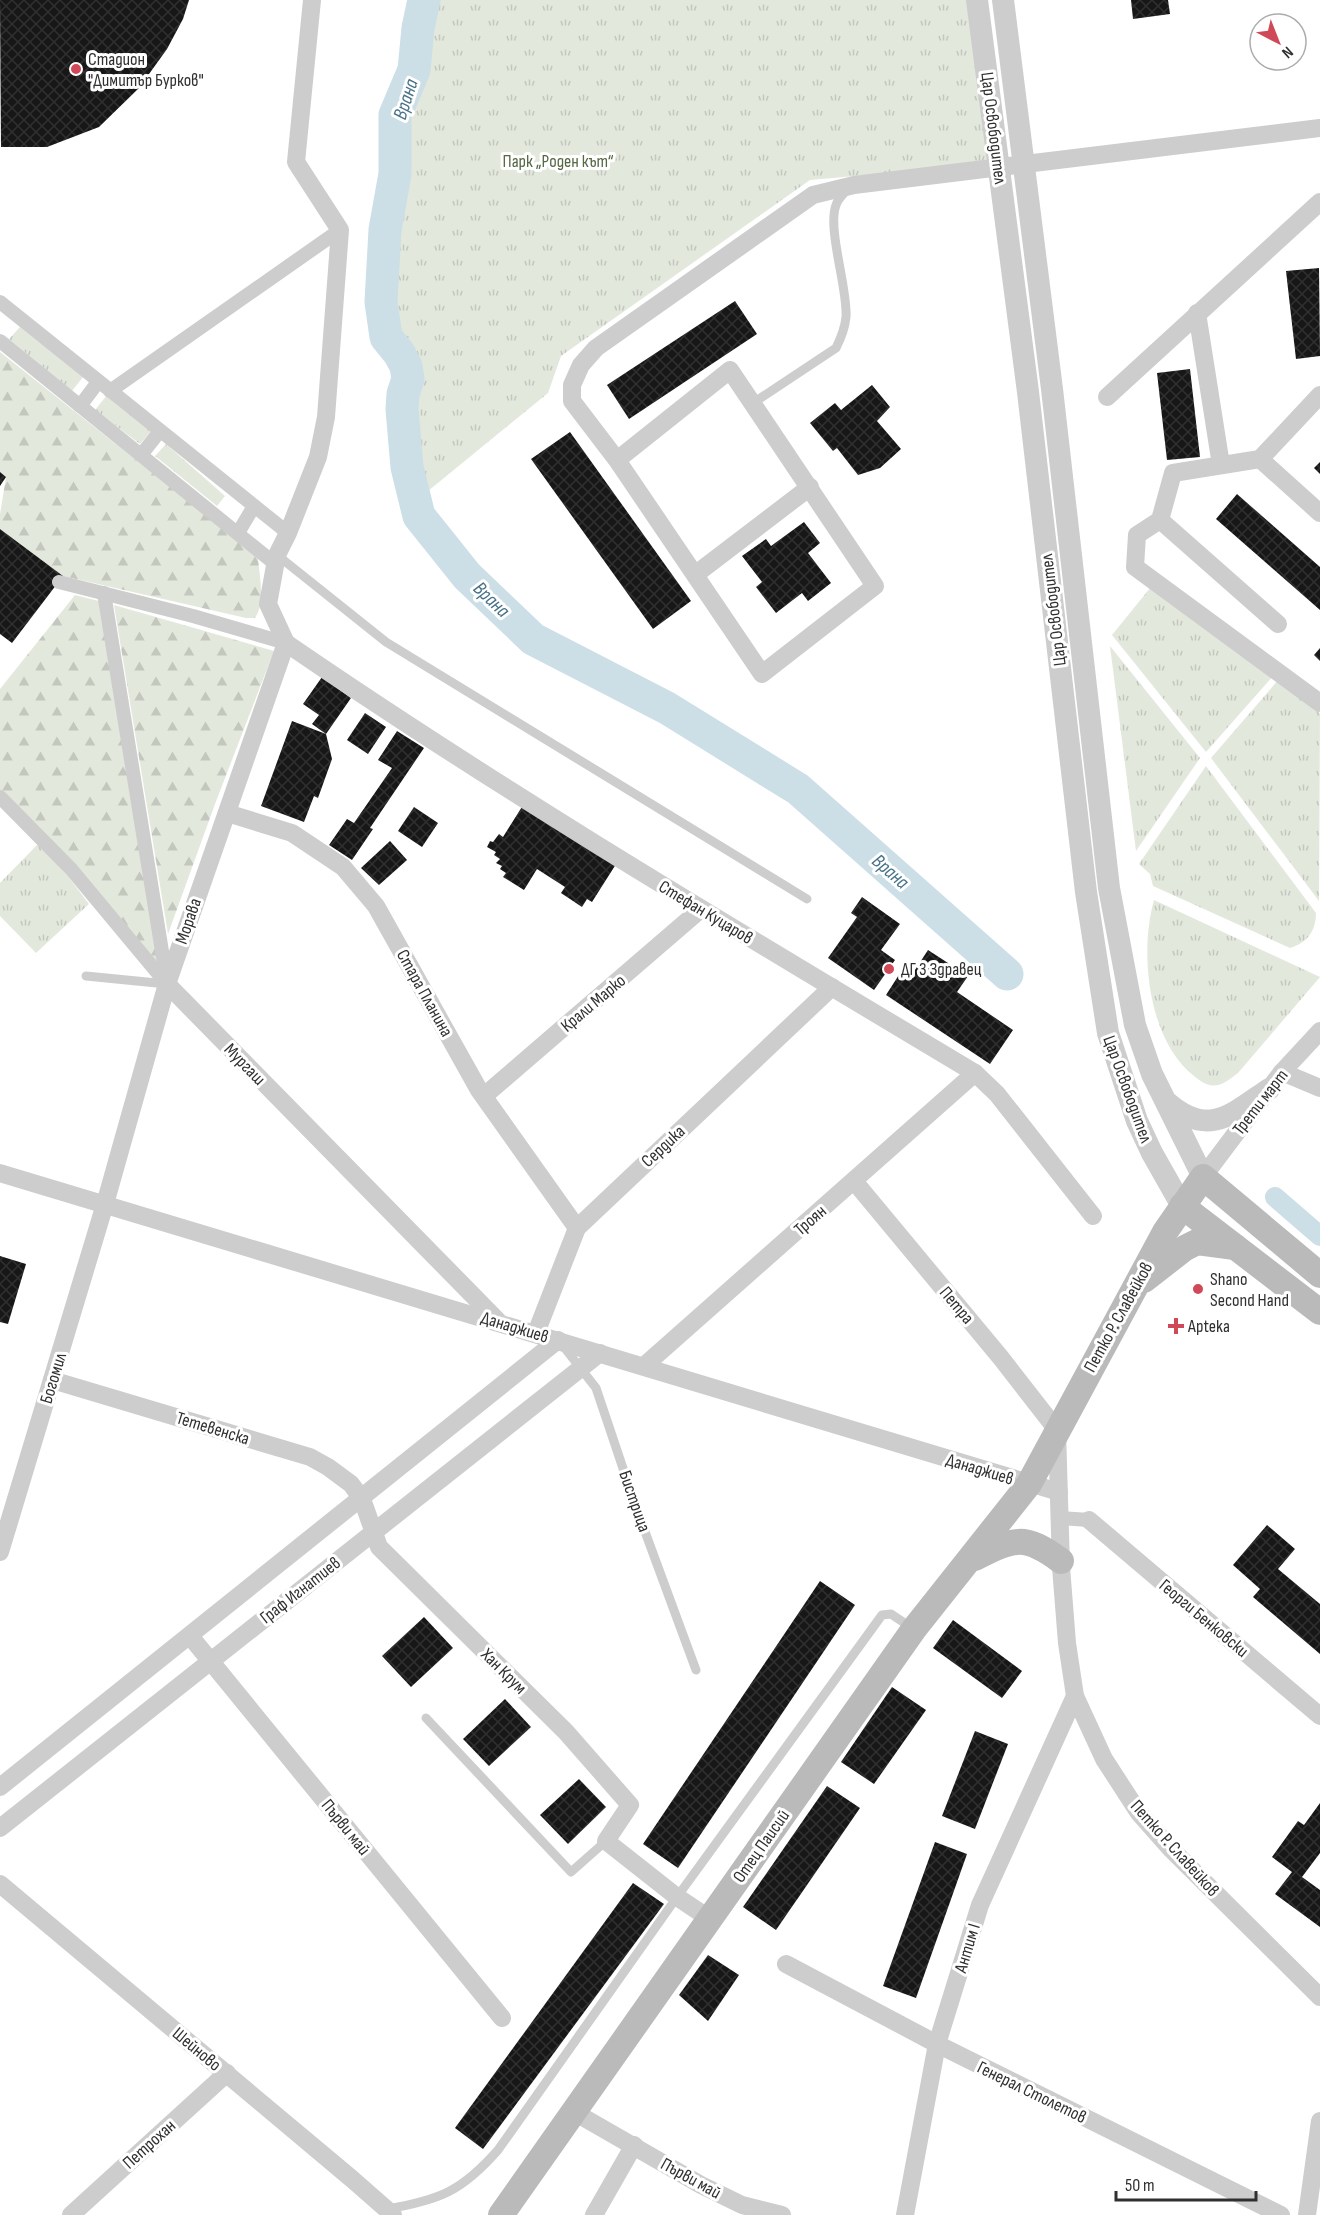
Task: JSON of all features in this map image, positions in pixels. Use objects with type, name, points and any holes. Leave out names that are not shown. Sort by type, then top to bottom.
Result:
[{"type":"main road","name":"Петко Р. Славейков","points":[[1029,1484],[1165,1232],[1203,1177]]},
{"type":"main road","points":[[1203,1177],[1320,1275]]},
{"type":"main road","points":[[1182,1206],[1320,1312]]},
{"type":"main road","points":[[1134,1288],[1185,1248],[1197,1242],[1235,1247]]},
{"type":"main road","name":"Отец Паисий","points":[[501,2215],[914,1629],[1029,1484]]},
{"type":"main road","points":[[967,1562],[1003,1544],[1023,1542],[1040,1545],[1061,1562]]},
{"type":"street","points":[[286,643],[268,604],[276,559],[318,457],[326,417],[340,230],[296,162],[312,0]]},
{"type":"street","name":"Цар Освободител","points":[[977,0],[1028,392],[1086,892],[1107,1033],[1137,1121],[1182,1206]]},
{"type":"street","name":"Цар Освободител","points":[[1003,0],[1054,410],[1109,888],[1135,1024],[1152,1074],[1203,1177]]},
{"type":"street","points":[[617,460],[730,370],[810,487],[875,586],[762,674],[617,460],[572,401],[572,384],[581,365],[596,348],[813,195],[854,185],[1320,128]]},
{"type":"street","points":[[1107,397],[1197,313],[1319,208]]},
{"type":"street","points":[[110,392],[340,230]]},
{"type":"street","points":[[1,305],[288,533]]},
{"type":"street","points":[[1197,313],[1221,465]]},
{"type":"street","points":[[0,341],[238,533],[276,559]]},
{"type":"street","points":[[80,406],[98,382]]},
{"type":"street","points":[[1320,395],[1260,459],[1173,473],[1160,520],[1137,535],[1135,567],[1320,703]]},
{"type":"street","points":[[141,455],[160,431]]},
{"type":"street","points":[[1260,459],[1320,513]]},
{"type":"street","points":[[696,574],[810,487]]},
{"type":"street","points":[[238,533],[254,506]]},
{"type":"street","points":[[1160,520],[1278,624]]},
{"type":"street","points":[[58,582],[286,643]]},
{"type":"street","points":[[104,593],[167,984]]},
{"type":"street","name":"Морава","points":[[105,1204],[167,984],[286,643]]},
{"type":"street","name":"Стефан Куцаров","points":[[286,643],[375,705],[701,909],[975,1073],[997,1094],[1093,1216]]},
{"type":"street","name":"Мургаш","points":[[0,798],[71,869],[167,984],[499,1322]]},
{"type":"street","name":"Стара Планина","points":[[227,813],[292,833],[344,867],[376,906],[484,1096],[577,1228]]},
{"type":"street","name":"Крали Марко","points":[[484,1096],[701,909]]},
{"type":"street","name":"Сердика","points":[[536,1333],[577,1228],[832,987]]},
{"type":"street","name":"Трети март","points":[[1203,1177],[1276,1080],[1320,1031]]},
{"type":"street","name":"Троян","points":[[644,1366],[975,1073]]},
{"type":"street","points":[[1166,1102],[1191,1119],[1216,1120],[1231,1114],[1276,1080],[1320,1088]]},
{"type":"street","name":"Данаджиев","points":[[0,1173],[536,1333],[1029,1484]]},
{"type":"street","name":"Петра","points":[[855,1181],[1057,1430]]},
{"type":"street","name":"Богомил","points":[[0,1552],[105,1204]]},
{"type":"street","name":"Граф Игнатиев","points":[[0,1787],[558,1340]]},
{"type":"street","name":"Граф Игнатиев","points":[[0,1828],[600,1353]]},
{"type":"street","name":"Тетевенска","points":[[52,1380],[310,1458],[328,1467],[351,1484],[362,1499]]},
{"type":"street","name":"Петко Р. Славейков","points":[[1057,1430],[1061,1562],[1067,1643],[1075,1696],[1104,1759],[1139,1813],[1170,1848],[1320,1997]]},
{"type":"street","points":[[1029,1484],[1059,1492]]},
{"type":"street","name":"Хан Крум","points":[[362,1499],[379,1547],[566,1732],[630,1805],[606,1841]]},
{"type":"street","points":[[1060,1518],[1089,1520]]},
{"type":"street","name":"Георги Бенковски","points":[[1089,1520],[1320,1716]]},
{"type":"street","name":"Първи май","points":[[190,1636],[502,2018]]},
{"type":"street","name":"Антим I","points":[[905,2215],[937,2044],[980,1905],[1075,1696]]},
{"type":"street","points":[[606,1841],[677,1897],[710,1919]]},
{"type":"street","name":"Шейново","points":[[0,1884],[390,2212]]},
{"type":"street","name":"Генерал Столетов","points":[[786,1964],[937,2044],[1281,2215]]},
{"type":"street","name":"Петрохан","points":[[71,2215],[227,2073]]},
{"type":"street","name":"Първи май","points":[[573,2112],[634,2145],[740,2210],[782,2215]]},
{"type":"street","points":[[1307,2215],[1320,2121]]},
{"type":"street","points":[[594,2215],[634,2145]]},
{"type":"lane","points":[[753,403],[836,348],[843,335],[846,316],[834,221],[835,205],[842,195],[854,185]]},
{"type":"lane","points":[[276,559],[386,642],[807,899]]},
{"type":"lane","points":[[86,976],[167,984]]},
{"type":"lane","name":"Бистрица","points":[[558,1340],[596,1388],[637,1510],[696,1670]]},
{"type":"lane","points":[[390,2212],[424,2202],[456,2188],[480,2170],[498,2150],[677,1897],[882,1614],[891,1614],[914,1629]]},
{"type":"lane","points":[[426,1718],[571,1872],[606,1841]]},
{"type":"green space","name":"Парк „Роден кът“","points":[[432,0],[970,0],[992,164],[810,180],[561,356],[548,393],[417,500],[410,466],[386,288],[386,213],[404,113],[432,30]]},
{"type":"green space","points":[[20,327],[83,377],[72,391],[9,339]]},
{"type":"green space","points":[[0,352],[258,557],[261,596],[255,618],[246,618],[63,576],[0,529],[6,477],[0,472]]},
{"type":"green space","points":[[107,395],[151,431],[140,444],[95,410]]},
{"type":"green space","points":[[166,444],[225,496],[217,506],[155,456]]},
{"type":"green space","points":[[1151,587],[1274,675],[1206,752],[1112,635]]},
{"type":"green space","points":[[75,595],[99,601],[158,957],[155,964],[75,865],[0,790],[0,689]]},
{"type":"green space","points":[[114,605],[274,651],[168,934]]},
{"type":"green space","points":[[1110,646],[1200,758],[1136,851]]},
{"type":"green space","points":[[1279,679],[1320,713],[1319,901],[1211,758]]},
{"type":"green space","points":[[1206,766],[1316,913],[1312,931],[1296,946],[1290,948],[1153,886],[1150,874],[1139,864]]},
{"type":"green space","points":[[38,844],[67,875],[89,904],[36,953],[0,916],[0,883]]},
{"type":"green space","points":[[1154,900],[1320,977],[1238,1073],[1221,1084],[1211,1085],[1200,1081],[1178,1060],[1166,1041],[1157,1018],[1151,994],[1147,945]]},
{"type":"building","name":"Стадион \"Димитър Бурков\"","points":[[0,0],[189,0],[183,19],[167,49],[139,88],[99,127],[47,147],[1,147]]},
{"type":"building","points":[[1131,0],[1168,0],[1170,14],[1133,19]]},
{"type":"building","points":[[1319,268],[1320,356],[1296,359],[1286,271]]},
{"type":"building","points":[[735,301],[757,334],[629,419],[607,385]]},
{"type":"building","points":[[1190,369],[1200,457],[1167,460],[1157,373]]},
{"type":"building","points":[[872,385],[890,407],[877,421],[901,449],[880,468],[858,475],[837,448],[833,451],[810,423],[835,403],[841,410]]},
{"type":"building","points":[[570,432],[691,601],[653,629],[531,459]]},
{"type":"building","points":[[1320,462],[1320,474],[1314,468]]},
{"type":"building","points":[[0,472],[6,477],[0,486]]},
{"type":"building","points":[[1237,494],[1320,567],[1320,610],[1216,519]]},
{"type":"building","points":[[804,522],[820,543],[808,553],[831,583],[808,601],[802,593],[776,613],[756,587],[762,582],[742,556],[766,539],[771,546]]},
{"type":"building","points":[[0,529],[63,576],[12,643],[0,634]]},
{"type":"building","points":[[1320,648],[1320,661],[1314,655]]},
{"type":"building","points":[[322,677],[351,698],[326,734],[312,724],[319,715],[303,704]]},
{"type":"building","points":[[365,713],[386,727],[368,754],[347,740]]},
{"type":"building","points":[[292,721],[326,734],[332,759],[318,798],[314,796],[304,822],[261,806]]},
{"type":"building","points":[[397,731],[424,748],[370,828],[373,829],[352,860],[329,845],[347,819],[354,823],[392,768],[378,760]]},
{"type":"building","points":[[525,802],[618,861],[592,902],[587,899],[582,907],[561,893],[565,887],[537,869],[524,890],[503,877],[506,873],[500,869],[502,866],[496,863],[500,859],[494,855],[496,852],[487,847],[490,841],[493,842],[499,834],[503,837]]},
{"type":"building","points":[[414,807],[438,823],[422,847],[398,831]]},
{"type":"building","points":[[390,841],[407,860],[379,885],[361,868]]},
{"type":"building","points":[[862,897],[900,924],[881,950],[895,960],[874,990],[828,958],[857,917],[851,913]]},
{"type":"building","points":[[928,950],[968,976],[957,992],[1013,1030],[990,1064],[886,995],[904,967],[913,973]]},
{"type":"building","points":[[0,1256],[26,1264],[8,1324],[0,1322]]},
{"type":"building","points":[[1267,1525],[1295,1549],[1278,1569],[1320,1604],[1320,1654],[1253,1597],[1260,1589],[1233,1565]]},
{"type":"building","points":[[820,1581],[855,1605],[678,1868],[643,1844]]},
{"type":"building","points":[[424,1617],[453,1648],[411,1687],[382,1656]]},
{"type":"building","points":[[953,1620],[1022,1671],[1002,1698],[933,1648]]},
{"type":"building","points":[[892,1687],[926,1710],[874,1784],[841,1762]]},
{"type":"building","points":[[505,1699],[531,1727],[489,1766],[463,1739]]},
{"type":"building","points":[[975,1731],[1008,1744],[975,1829],[942,1816]]},
{"type":"building","points":[[579,1779],[606,1807],[568,1844],[540,1815]]},
{"type":"building","points":[[827,1786],[860,1808],[776,1930],[743,1907]]},
{"type":"building","points":[[1320,1803],[1320,1853],[1302,1877],[1320,1890],[1320,1927],[1275,1894],[1292,1872],[1272,1857],[1298,1821],[1304,1825]]},
{"type":"building","points":[[935,1842],[967,1854],[916,1998],[883,1986]]},
{"type":"building","points":[[633,1883],[664,1904],[483,2149],[455,2128]]},
{"type":"building","points":[[708,1955],[739,1975],[708,2021],[679,1995]]},
{"type":"waterway","name":"Врана","points":[[424,0],[418,28],[414,70],[395,115],[395,174],[385,230],[381,302],[386,337],[406,366],[408,379],[403,394],[402,409],[407,467],[419,516],[467,576],[533,639],[667,708],[798,789],[1007,974]]},
{"type":"waterway","name":"Врана","points":[[1275,1197],[1320,1236]]},
{"type":"place","name":"Стадион \"Димитър Бурков\"","points":[[76,69]]},
{"type":"place","name":"ДГ 3 Здравец","points":[[889,969]]},
{"type":"place","name":"Shano Second Hand","points":[[1198,1289]]},
{"type":"place","name":"Apteka","points":[[1176,1326]]}]
